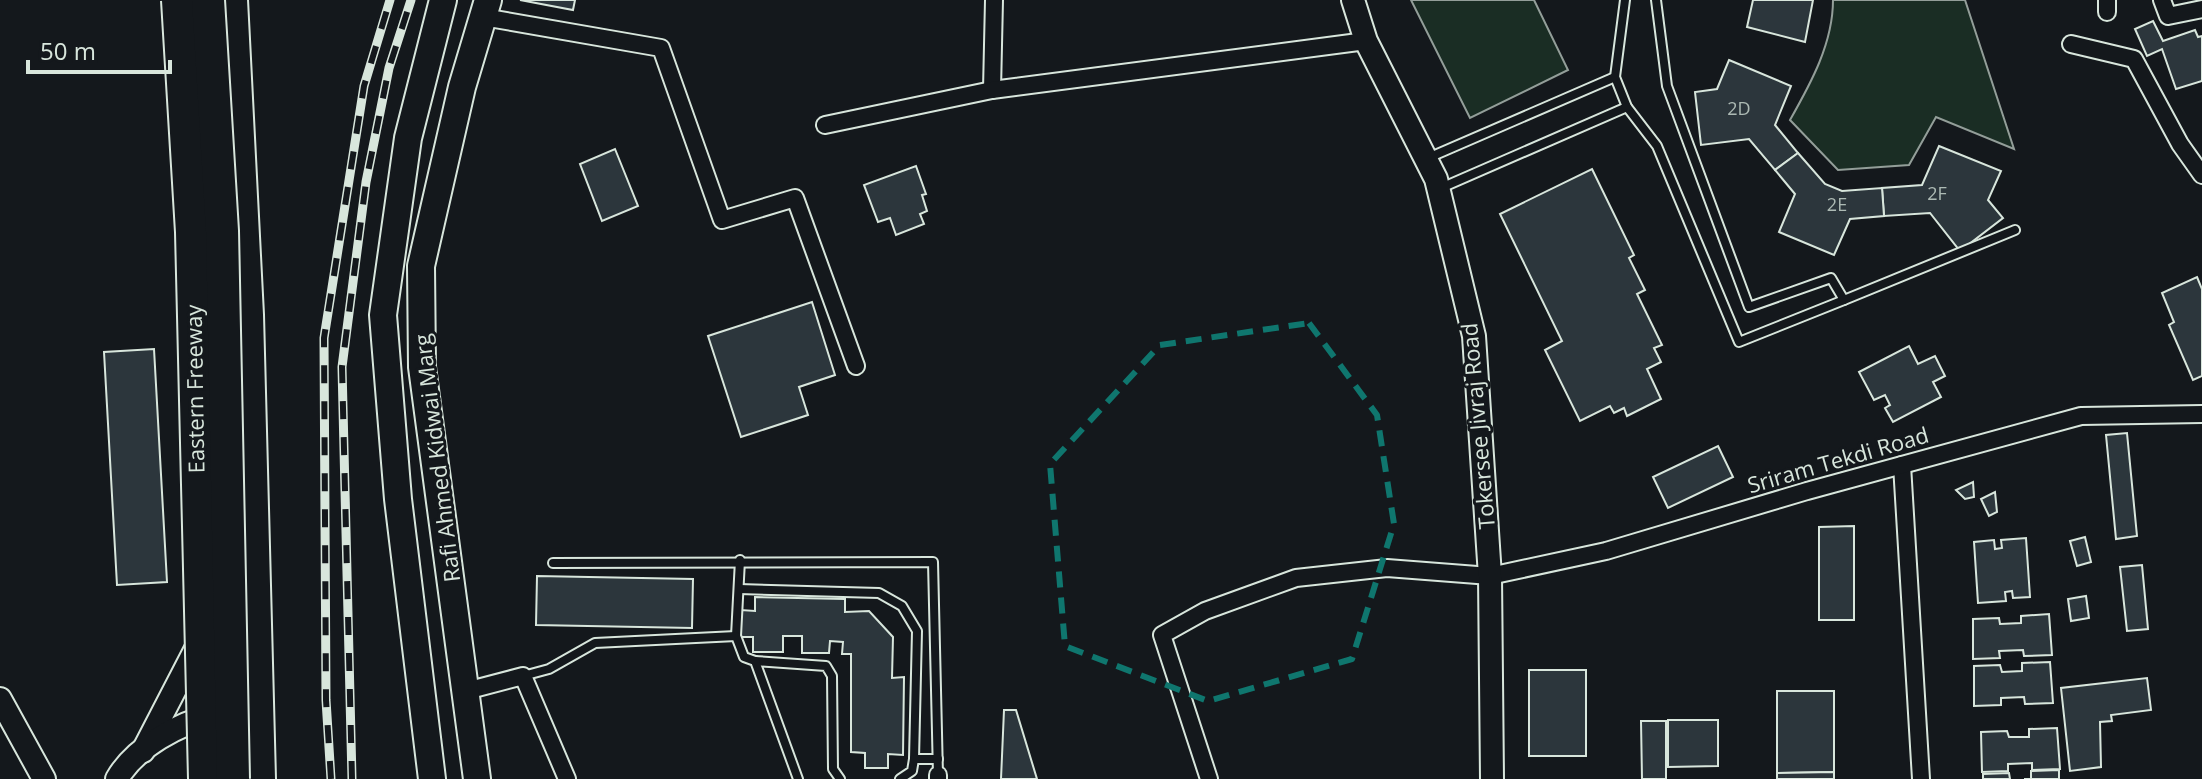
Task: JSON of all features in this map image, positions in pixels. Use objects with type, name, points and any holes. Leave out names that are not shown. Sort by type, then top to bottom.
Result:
[{"type":"highway","name":"Eastern Freeway","points":[[178,0],[192,232],[205,779]]},
{"type":"highway","name":"Eastern Freeway","points":[[211,0],[222,231],[233,779]]},
{"type":"highway","points":[[231,0],[247,315],[259,779]]},
{"type":"highway","points":[[186,779],[187,426],[195,380]]},
{"type":"main road","name":"Rafi Ahmed Kidwai Marg","points":[[432,779],[398,499],[383,315],[408,138],[443,0]]},
{"type":"main road","name":"Rafi Ahmed Kidwai Marg","points":[[477,779],[422,367],[421,266],[448,149],[486,8]]},
{"type":"main road","points":[[408,138],[448,149]]},
{"type":"main road","points":[[424,702],[466,691]]},
{"type":"street","points":[[185,0],[197,229],[211,779]]},
{"type":"street","points":[[211,0],[238,379],[250,779]]},
{"type":"street","points":[[992,90],[994,0]]},
{"type":"street","name":"Tokersee Jivraj Road","points":[[1353,0],[1366,41],[1439,189],[1474,336],[1490,576],[1492,779]]},
{"type":"street","points":[[2162,0],[2168,16],[2202,9]]},
{"type":"street","points":[[486,8],[661,48],[722,220],[795,198],[856,366]]},
{"type":"street","points":[[825,125],[992,90],[1366,41]]},
{"type":"street","points":[[2071,44],[2134,59],[2180,144],[2202,175]]},
{"type":"street","name":"Sriram Tekdi Road","points":[[1209,779],[1162,635],[1205,611],[1296,578],[1387,568],[1490,576],[1606,551],[2081,416],[2202,414]]},
{"type":"street","points":[[1902,465],[1921,779]]},
{"type":"street","points":[[142,752],[207,628]]},
{"type":"street","points":[[466,691],[523,676],[567,779]]},
{"type":"street","points":[[0,699],[44,779]]},
{"type":"street","points":[[117,779],[142,752],[172,731],[209,716],[246,708]]},
{"type":"lane","points":[[1625,0],[1615,77],[1627,107],[1657,146],[1739,342],[2015,230]]},
{"type":"lane","points":[[1656,0],[1667,86],[1749,307],[1831,278],[1844,300]]},
{"type":"lane","points":[[1425,159],[1615,77]]},
{"type":"lane","points":[[1439,189],[1627,107]]},
{"type":"lane","points":[[740,560],[736,636],[744,657],[755,661],[826,666],[832,676],[833,769],[840,779]]},
{"type":"lane","points":[[553,563],[740,560],[933,562],[938,771],[914,759]]},
{"type":"lane","points":[[739,589],[879,593],[902,606],[917,631],[914,759],[912,771],[900,779]]},
{"type":"lane","points":[[523,676],[549,669],[595,643],[736,636]]},
{"type":"lane","points":[[755,661],[798,779]]},
{"type":"highlighted area","points":[[1309,323],[1377,415],[1394,524],[1352,659],[1208,701],[1065,646],[1050,464],[1160,345]]},
{"type":"green space","points":[[1411,0],[1534,0],[1568,70],[1470,118]]},
{"type":"green space","points":[[1833,0],[1965,0],[2014,149],[1936,117],[1909,165],[1838,170],[1790,120],[1825,47]]},
{"type":"building","points":[[520,0],[575,0],[573,10]]},
{"type":"building","points":[[1753,0],[1813,0],[1805,42],[1747,27]]},
{"type":"building","points":[[2153,21],[2163,41],[2195,30],[2198,37],[2202,36],[2202,81],[2176,89],[2162,49],[2147,56],[2135,29]]},
{"type":"building","points":[[1729,60],[1791,86],[1775,125],[1798,153],[1775,170],[1749,139],[1701,145],[1695,92],[1717,89]]},
{"type":"building","points":[[1939,146],[2001,171],[1988,200],[2003,218],[1960,251],[1930,213],[1884,216],[1882,188],[1922,185]]},
{"type":"building","points":[[615,149],[638,206],[602,221],[580,164]]},
{"type":"building","points":[[1798,153],[1825,184],[1842,191],[1882,188],[1884,216],[1850,219],[1834,255],[1779,232],[1795,194],[1775,170]]},
{"type":"building","points":[[916,166],[926,194],[922,195],[927,211],[920,214],[924,224],[896,235],[890,218],[878,222],[864,185]]},
{"type":"building","points":[[1592,169],[1634,255],[1629,258],[1645,290],[1637,294],[1662,345],[1654,348],[1661,362],[1647,369],[1661,399],[1627,416],[1624,408],[1614,413],[1610,406],[1580,421],[1545,350],[1562,341],[1500,214]]},
{"type":"building","points":[[2197,277],[2202,289],[2202,376],[2193,380],[2169,325],[2174,322],[2162,293]]},
{"type":"building","points":[[812,302],[835,375],[799,387],[808,415],[741,437],[708,336]]},
{"type":"building","points":[[1909,346],[1918,364],[1935,356],[1945,376],[1933,382],[1941,397],[1893,422],[1885,408],[1890,405],[1885,395],[1874,400],[1859,372]]},
{"type":"building","points":[[154,349],[167,582],[117,585],[104,352]]},
{"type":"building","points":[[2127,433],[2137,536],[2116,539],[2106,435]]},
{"type":"building","points":[[1718,446],[1733,477],[1668,508],[1653,477]]},
{"type":"building","points":[[1973,482],[1974,497],[1965,499],[1956,490]]},
{"type":"building","points":[[1995,492],[1997,512],[1989,516],[1981,499]]},
{"type":"building","points":[[1854,526],[1854,620],[1819,620],[1819,527]]},
{"type":"building","points":[[2085,537],[2091,562],[2077,566],[2070,541]]},
{"type":"building","points":[[2026,538],[2030,597],[2013,598],[2012,591],[2005,592],[2006,601],[1978,603],[1974,542],[1994,540],[1995,549],[2002,548],[2001,540]]},
{"type":"building","points":[[2142,565],[2148,629],[2127,631],[2120,567]]},
{"type":"building","points":[[537,576],[693,579],[692,628],[536,625]]},
{"type":"building","points":[[2086,596],[2089,618],[2071,621],[2068,599]]},
{"type":"building","points":[[755,597],[845,599],[845,612],[869,611],[893,637],[892,678],[904,677],[903,755],[888,754],[888,768],[865,768],[865,753],[851,752],[851,654],[842,654],[843,642],[830,641],[829,653],[802,653],[802,636],[783,636],[783,652],[753,652],[753,637],[740,637],[741,610],[755,611]]},
{"type":"building","points":[[2049,614],[2052,655],[2024,656],[2023,650],[1999,651],[2000,658],[1973,659],[1973,619],[1999,618],[2000,624],[2021,623],[2021,616]]},
{"type":"building","points":[[2050,662],[2053,703],[2025,704],[2024,697],[2001,698],[2001,705],[1974,706],[1974,666],[2000,665],[2002,672],[2022,671],[2022,663]]},
{"type":"building","points":[[1529,670],[1586,670],[1586,756],[1529,756]]},
{"type":"building","points":[[2147,678],[2151,710],[2111,715],[2112,721],[2100,722],[2101,767],[2070,771],[2061,688]]},
{"type":"building","points":[[1777,691],[1834,691],[1834,772],[1777,773]]},
{"type":"building","points":[[1004,710],[1016,710],[1037,779],[1001,779]]},
{"type":"building","points":[[1668,720],[1718,720],[1718,766],[1668,767]]},
{"type":"building","points":[[1641,721],[1666,721],[1666,779],[1642,779]]},
{"type":"building","points":[[2057,728],[2060,769],[2032,770],[2032,763],[2008,764],[2008,771],[1982,772],[1981,732],[2007,731],[2009,737],[2029,737],[2029,729]]},
{"type":"building","points":[[2059,770],[2059,779],[2031,779],[2031,771]]},
{"type":"building","points":[[1834,772],[1834,779],[1777,779],[1777,773]]},
{"type":"building","points":[[2009,773],[2010,779],[1983,779],[1983,774]]},
{"type":"railway","points":[[331,779],[326,700],[324,338],[364,86],[390,0]]},
{"type":"railway","points":[[352,779],[342,367],[366,182],[389,68],[411,0]]}]
